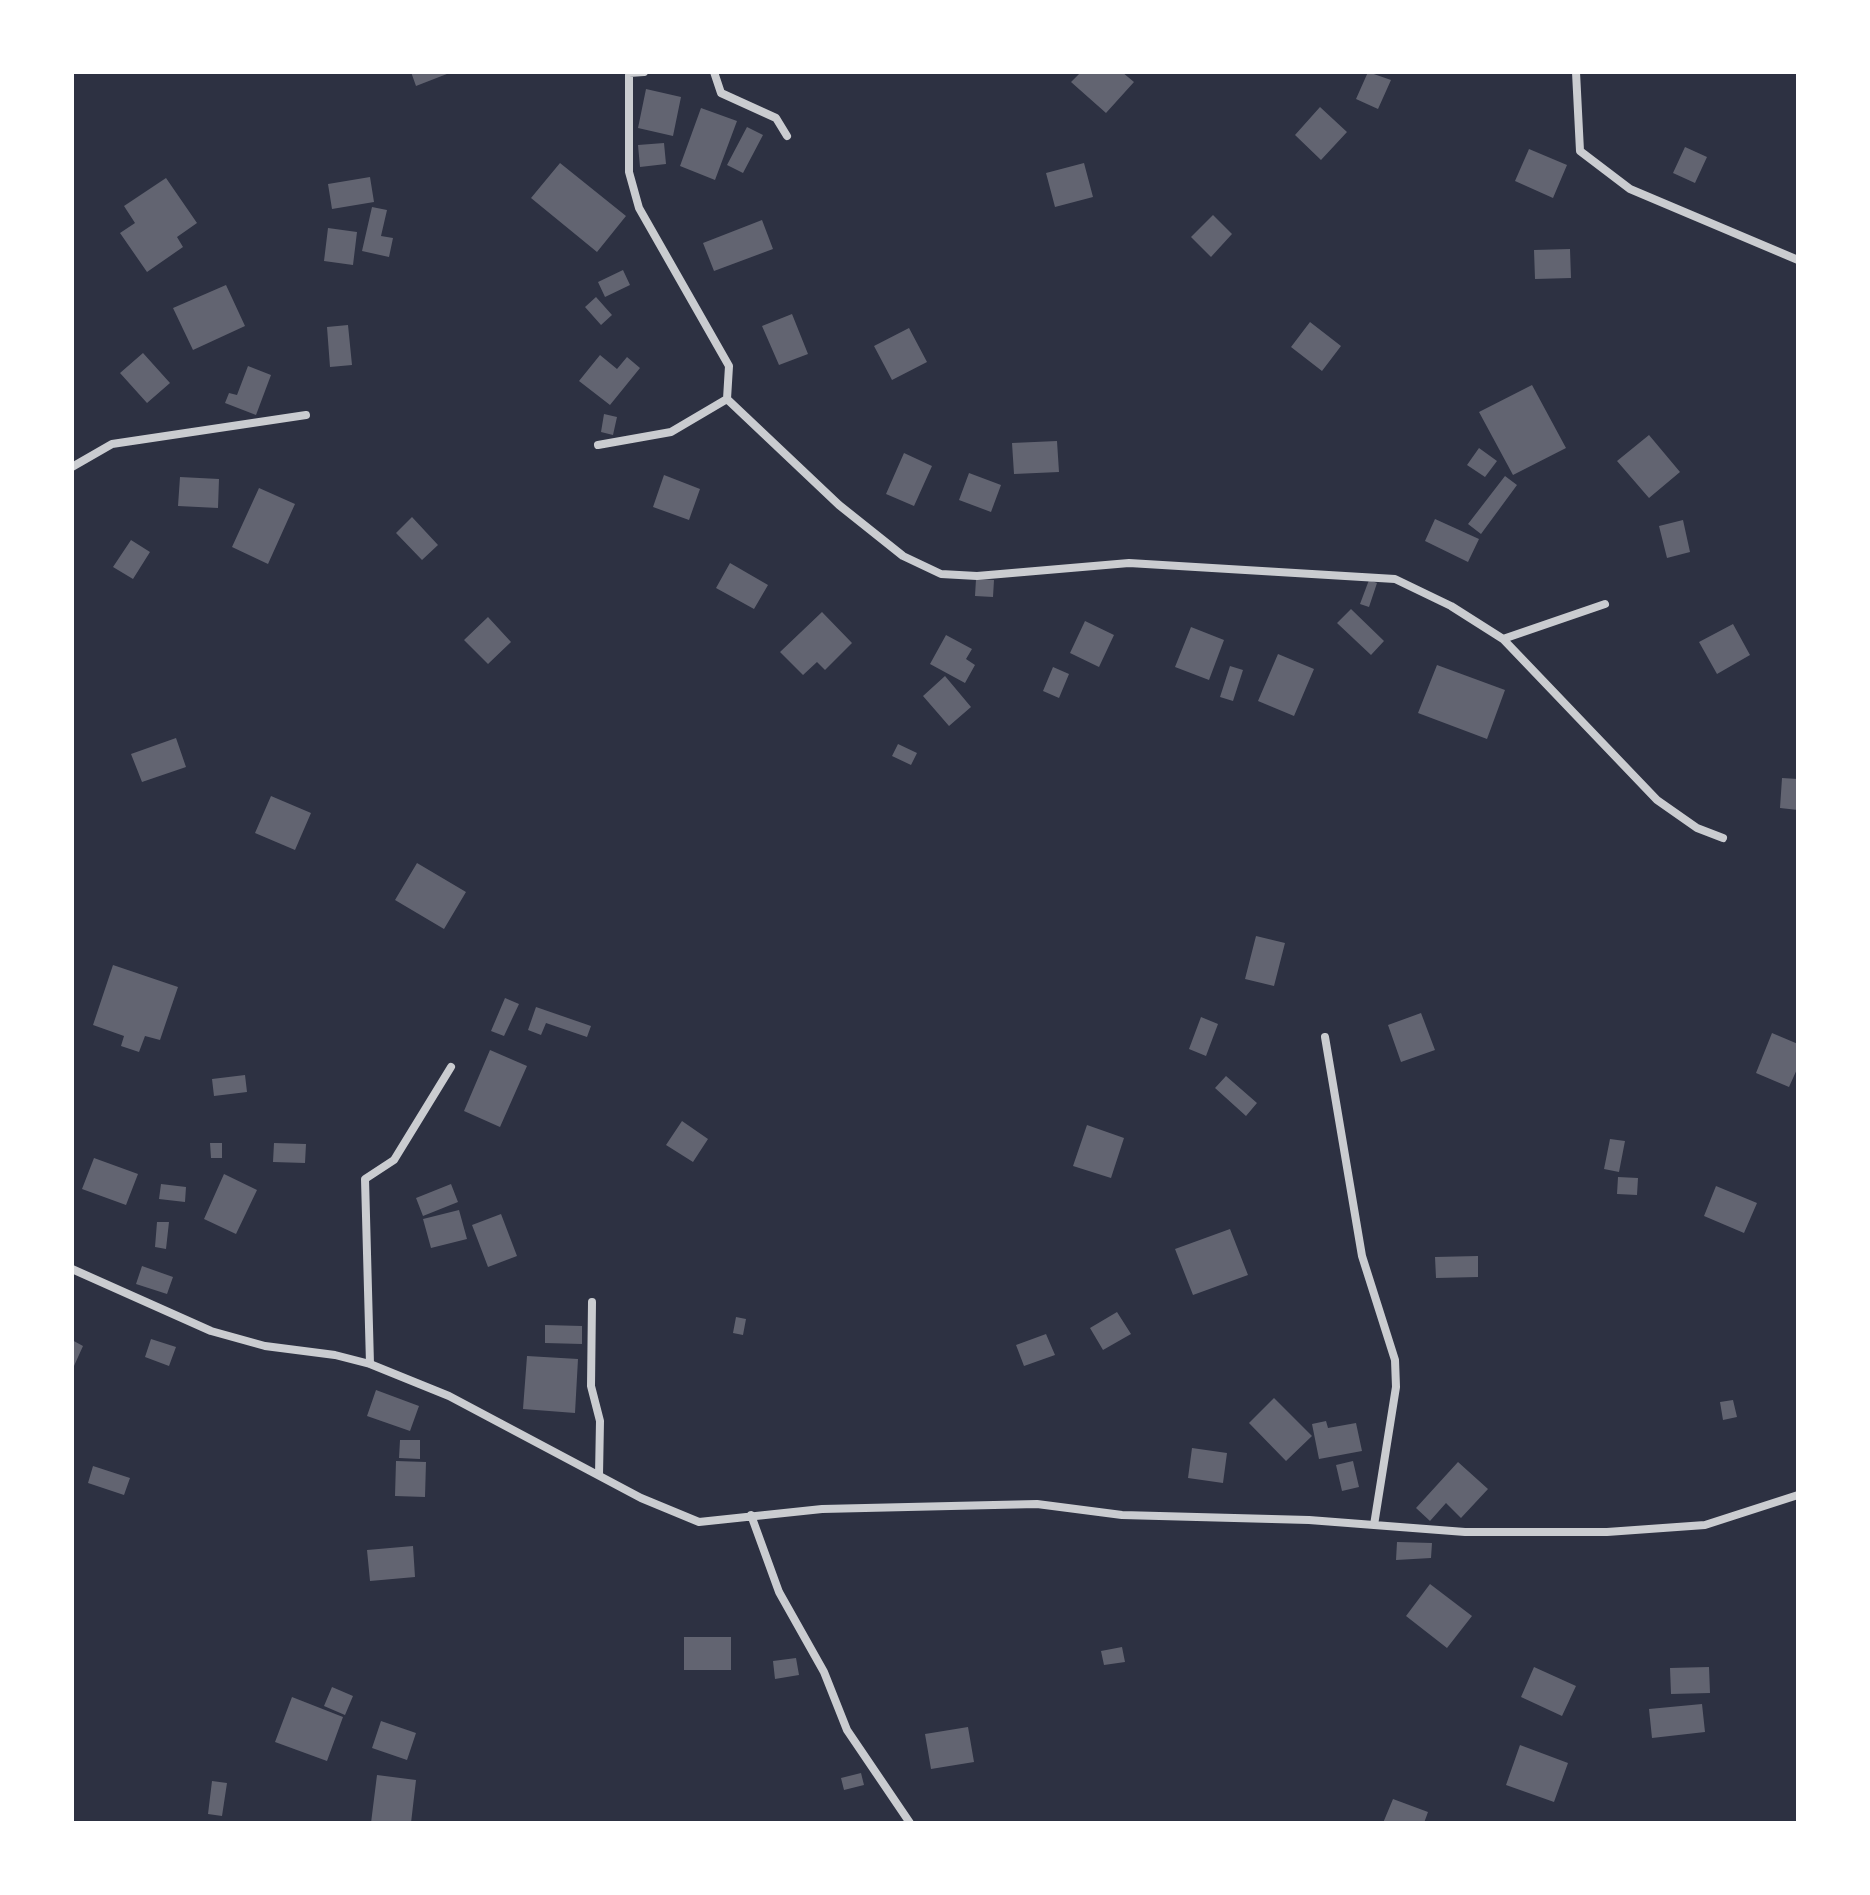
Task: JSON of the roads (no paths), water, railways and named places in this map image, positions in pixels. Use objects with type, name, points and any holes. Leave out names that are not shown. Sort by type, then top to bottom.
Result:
[{"type":"street","points":[[644,72],[629,74],[629,172],[639,208],[729,366],[727,399]]},
{"type":"street","points":[[714,72],[721,93],[776,118],[787,136]]},
{"type":"street","points":[[1576,72],[1580,151],[1630,189],[1798,260]]},
{"type":"street","points":[[598,445],[671,432],[727,399]]},
{"type":"street","points":[[727,399],[839,505],[903,556],[941,574],[977,576],[1129,563],[1395,579],[1451,606],[1503,639],[1657,800],[1697,828],[1723,838]]},
{"type":"street","points":[[72,467],[112,444],[306,415]]},
{"type":"street","points":[[1503,639],[1605,604]]},
{"type":"street","points":[[1325,1037],[1362,1256],[1395,1360],[1396,1387],[1374,1525]]},
{"type":"street","points":[[370,1364],[365,1179],[394,1160],[451,1067]]},
{"type":"street","points":[[72,1269],[211,1331],[265,1346],[335,1355],[370,1364],[449,1396],[641,1498],[699,1522],[822,1509],[1037,1504],[1122,1515],[1374,1525],[1465,1532],[1607,1532],[1705,1525],[1798,1495]]},
{"type":"street","points":[[592,1302],[591,1386],[600,1421],[599,1475]]},
{"type":"street","points":[[751,1515],[779,1592],[824,1672],[847,1730],[910,1823]]}]
